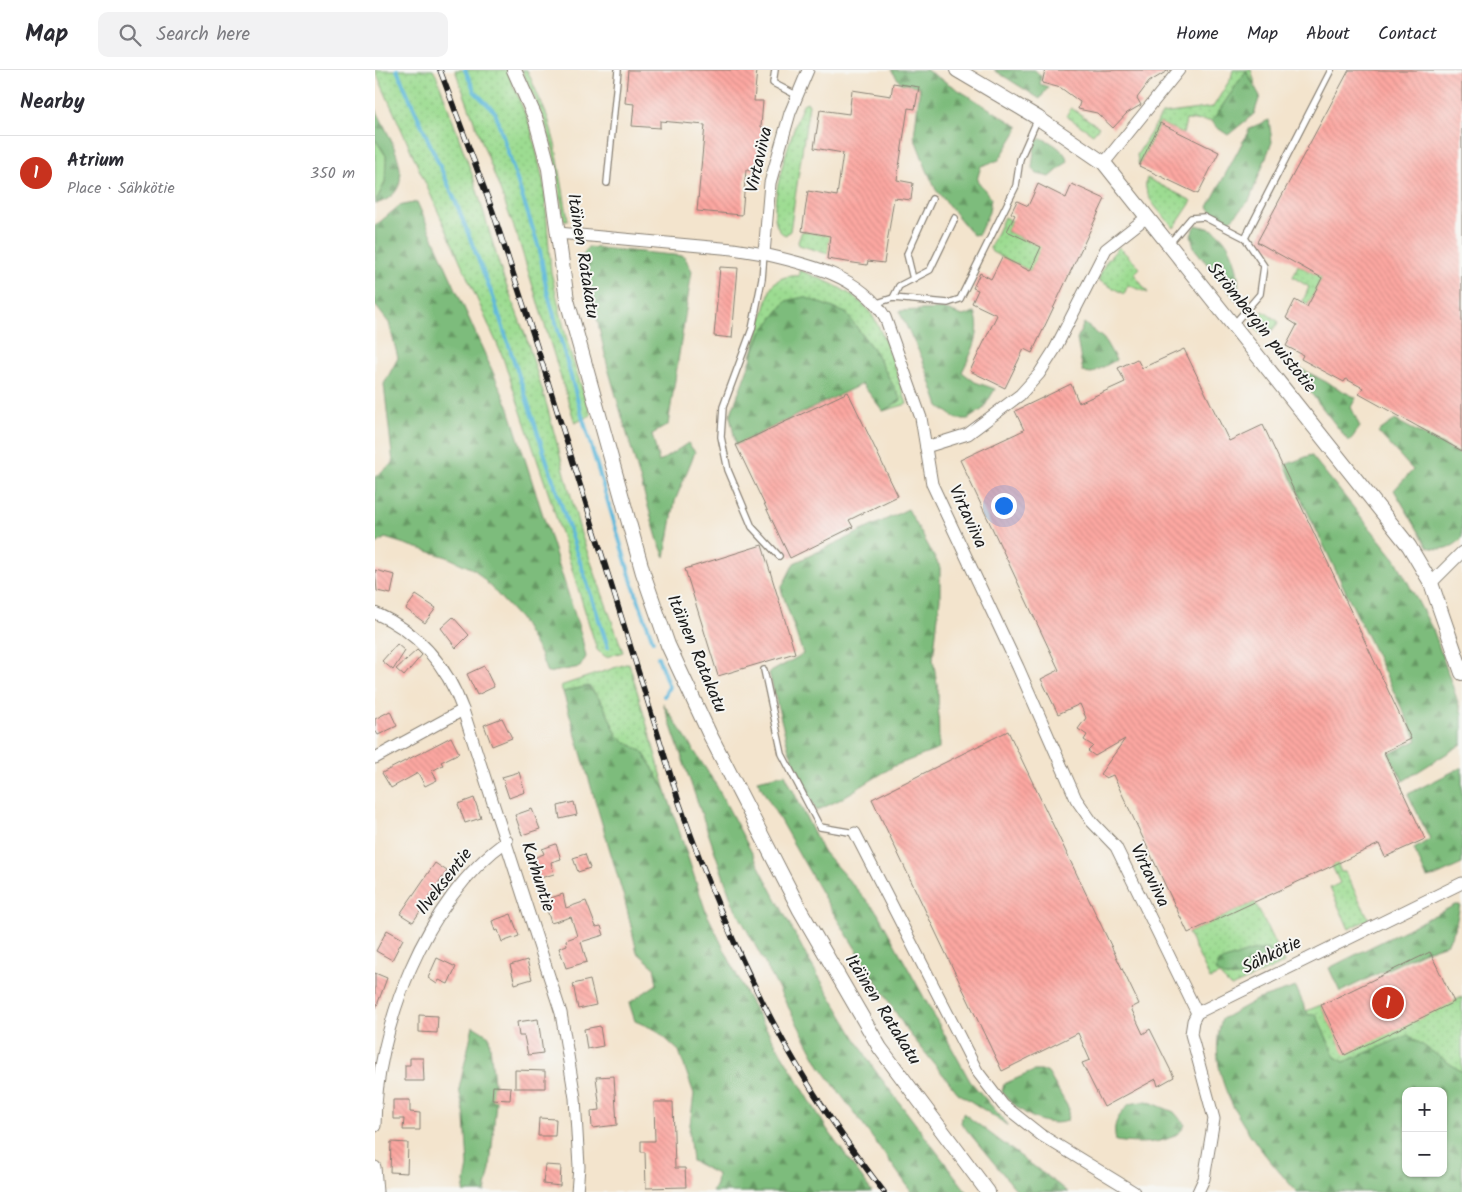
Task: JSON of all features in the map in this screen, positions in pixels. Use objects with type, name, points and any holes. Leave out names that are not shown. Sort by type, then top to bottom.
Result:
[{"type":"street","name":"Itäinen Ratakatu","points":[[514,70],[535,117],[540,134],[549,168],[567,300],[641,564],[668,645],[709,733],[800,910],[879,1048],[988,1192]]},
{"type":"street","name":"Virtaviiva","points":[[808,70],[778,149],[770,183],[764,254],[801,262],[837,276],[857,287],[877,303],[885,317],[914,395],[932,484],[1018,667],[1075,799],[1091,822],[1116,847],[1197,1013]]},
{"type":"street","name":"Strömbergin puistotie","points":[[957,70],[1038,118],[1105,163],[1409,546],[1431,583],[1462,673]]},
{"type":"street","points":[[1105,163],[1179,70]]},
{"type":"street","points":[[926,447],[968,434],[1020,395],[1039,374],[1055,349],[1106,249],[1147,217]]},
{"type":"street","points":[[558,233],[733,249],[764,254]]},
{"type":"street","points":[[1431,583],[1462,552]]},
{"type":"street","name":"Karhuntie","points":[[375,613],[399,625],[418,638],[432,653],[453,684],[463,710],[561,1012],[575,1098],[579,1167],[577,1192]]},
{"type":"street","points":[[375,758],[463,710]]},
{"type":"street","points":[[855,833],[977,1071],[1003,1105],[1041,1135],[1134,1192]]},
{"type":"street","name":"Ilveksentie","points":[[375,1126],[377,1090],[390,1031],[410,973],[431,929],[451,899],[490,853],[507,841]]},
{"type":"street","name":"Sähkötie","points":[[1197,1013],[1462,883]]},
{"type":"street","points":[[1197,1013],[1193,1021],[1191,1034],[1214,1119],[1204,1178],[1198,1192]]},
{"type":"street","points":[[375,1167],[377,1192]]},
{"type":"lane","points":[[607,183],[618,70]]},
{"type":"lane","points":[[775,70],[773,83],[798,96]]},
{"type":"lane","points":[[1245,238],[1331,70]]},
{"type":"lane","points":[[877,303],[893,298],[948,303],[960,299],[1016,186],[1021,159],[1038,118]]},
{"type":"lane","points":[[913,279],[907,254],[932,199]]},
{"type":"lane","points":[[1169,244],[1191,218],[1203,217],[1245,238],[1265,266],[1259,294],[1234,324]]},
{"type":"lane","points":[[893,298],[899,286],[930,270],[955,218]]},
{"type":"lane","points":[[764,254],[762,279],[752,329],[723,406],[721,437],[728,470],[752,527],[779,556]]},
{"type":"lane","points":[[764,670],[782,754],[820,827],[855,833]]},
{"type":"green space","points":[[375,70],[433,70],[437,77],[474,180],[502,274],[527,340],[547,406],[581,534],[623,652],[606,657],[597,650],[552,504],[502,355]]},
{"type":"green space","points":[[455,70],[507,70],[531,128],[544,185],[551,272],[569,349],[591,415],[575,423],[518,238]]},
{"type":"green space","points":[[522,70],[527,70],[548,118],[556,148],[568,220],[564,220],[553,149],[544,119]]},
{"type":"green space","points":[[891,70],[926,70],[1019,127],[999,160],[981,166],[977,180],[991,198],[989,212],[979,234],[973,235],[936,190],[926,168],[914,136],[920,87],[901,83]]},
{"type":"green space","points":[[994,70],[1035,70],[1041,76],[1040,84],[1048,87],[1040,99]]},
{"type":"green space","points":[[1233,70],[1251,70],[1256,86],[1246,72],[1212,121],[1186,120],[1183,134],[1160,123],[1139,166],[1137,155],[1162,114],[1213,107],[1231,78]]},
{"type":"green space","points":[[1246,71],[1260,96],[1254,114],[1228,135],[1216,127],[1212,121]]},
{"type":"green space","points":[[807,102],[809,105],[790,231],[786,235],[778,228],[775,214],[776,196],[786,153],[803,104]]},
{"type":"green space","points":[[375,107],[394,147],[399,162],[400,175],[398,187],[390,197],[375,204],[385,182],[386,156],[375,139]]},
{"type":"green space","points":[[1071,108],[1099,127],[1093,134],[1066,116]]},
{"type":"green space","points":[[1269,120],[1272,142],[1249,201],[1228,223],[1214,214],[1208,207],[1250,128]]},
{"type":"green space","points":[[1041,138],[1061,150],[1068,161],[1050,177],[1037,174],[1032,168],[1035,143]]},
{"type":"green space","points":[[375,139],[386,156],[385,182],[375,203]]},
{"type":"green space","points":[[1147,178],[1192,201],[1174,228],[1150,198],[1146,185]]},
{"type":"green space","points":[[417,202],[508,406],[581,634],[586,657],[580,667],[547,673],[540,654],[520,619],[475,570],[447,557],[385,538],[375,545],[375,477],[393,463],[384,384],[398,358],[389,323],[375,305],[375,226],[399,206]]},
{"type":"green space","points":[[1004,217],[1012,221],[1007,231],[1027,241],[1043,245],[1030,271],[992,252],[990,248]]},
{"type":"green space","points":[[1196,225],[1216,231],[1229,247],[1238,274],[1237,301],[1194,248],[1191,235]]},
{"type":"green space","points":[[832,226],[828,254],[799,245],[798,242],[802,231],[825,235]]},
{"type":"green space","points":[[588,247],[684,256],[692,271],[668,425],[652,434],[659,462],[688,443],[695,452],[675,501],[665,557],[658,541],[608,368],[583,255]]},
{"type":"green space","points":[[1119,247],[1140,268],[1134,274],[1148,293],[1128,285],[1124,294],[1098,280],[1106,262]]},
{"type":"green space","points":[[1298,265],[1322,278],[1308,305],[1303,301],[1309,287],[1293,277]]},
{"type":"green space","points":[[799,270],[841,289],[857,299],[871,313],[889,352],[907,404],[883,411],[901,400],[875,352],[846,313],[761,333],[751,356],[771,287],[776,281],[783,278],[799,276]]},
{"type":"green space","points":[[804,297],[846,313],[875,352],[901,400],[883,411],[862,384],[736,445],[730,416],[761,333],[786,301]]},
{"type":"green space","points":[[944,309],[962,316],[975,313],[978,328],[977,335],[962,372],[975,382],[995,389],[983,409],[968,419],[957,419],[939,406],[922,358],[899,311]]},
{"type":"green space","points":[[1263,311],[1279,322],[1269,334],[1263,337],[1253,325]]},
{"type":"green space","points":[[1084,323],[1104,339],[1116,360],[1092,373],[1083,372],[1077,339]]},
{"type":"green space","points":[[1285,360],[1356,398],[1351,407],[1360,427],[1349,442]]},
{"type":"green space","points":[[1395,420],[1462,455],[1462,538],[1455,545],[1442,549],[1428,547],[1394,490],[1413,470],[1378,432]]},
{"type":"green space","points":[[1311,455],[1396,560],[1434,632],[1462,714],[1462,744],[1403,781],[1389,754],[1417,740],[1285,465]]},
{"type":"green space","points":[[908,509],[940,567],[940,599],[933,659],[938,690],[939,749],[894,766],[839,800],[816,811],[789,750],[769,673],[803,654],[781,589],[794,563]]},
{"type":"green space","points":[[629,663],[666,791],[643,752],[618,737],[602,702],[589,686],[563,692],[560,686]]},
{"type":"green space","points":[[588,686],[602,702],[618,737],[643,752],[666,791],[706,912],[748,998],[827,1129],[872,1192],[712,1192],[716,1184],[717,1174],[692,1161],[689,1132],[694,1094],[679,1051],[656,1030],[635,1021],[629,1003],[657,984],[654,967],[637,952],[625,901],[563,692]]},
{"type":"green space","points":[[663,703],[715,783],[807,957],[874,1069],[967,1192],[912,1192],[820,1066],[733,904]]},
{"type":"green space","points":[[1462,767],[1462,864],[1427,878],[1414,849],[1430,839],[1408,794]]},
{"type":"green space","points":[[785,774],[822,850],[877,912],[970,1081],[1009,1126],[958,1093],[906,1029],[829,906],[757,780]]},
{"type":"green space","points":[[1337,863],[1341,872],[1345,872],[1369,919],[1349,929],[1330,888],[1340,883],[1332,866]]},
{"type":"green space","points":[[1255,902],[1284,963],[1231,987],[1219,975],[1210,979],[1188,933]]},
{"type":"green space","points":[[1455,905],[1460,905],[1455,929],[1447,944],[1423,952],[1340,992],[1329,968]]},
{"type":"green space","points":[[1267,949],[1275,953],[1275,958],[1261,968],[1246,975],[1230,977],[1215,971],[1219,962],[1251,951]]},
{"type":"green space","points":[[1296,987],[1308,1015],[1316,1014],[1335,1057],[1344,1062],[1408,1035],[1462,1072],[1462,1192],[1297,1192],[1250,1135],[1226,1090],[1219,1067],[1218,1043],[1222,1019],[1256,1000]]},
{"type":"green space","points":[[1462,997],[1462,1072],[1443,1060],[1369,1053],[1344,1062],[1335,1057],[1316,1014],[1308,1016],[1306,1011],[1321,1005],[1345,1054]]},
{"type":"green space","points":[[473,1026],[489,1036],[496,1101],[490,1169],[485,1192],[463,1192],[468,1166],[465,1117],[459,1089]]},
{"type":"green space","points":[[1034,1071],[1047,1071],[1069,1109],[1067,1121],[1058,1123],[1039,1120],[1015,1105],[1002,1092],[1004,1084]]},
{"type":"green space","points":[[1147,1101],[1174,1112],[1185,1125],[1180,1132],[1172,1137],[1154,1142],[1134,1143],[1116,1141],[1115,1125],[1122,1113],[1129,1104]]},
{"type":"green space","points":[[963,1113],[1068,1192],[1018,1192],[961,1123]]},
{"type":"building","points":[[628,70],[757,70],[754,101],[763,101],[761,127],[766,128],[761,171],[746,170],[742,215],[697,211],[705,125],[660,121],[660,128],[632,126],[634,104],[625,103]]},
{"type":"building","points":[[1045,70],[1169,70],[1149,82],[1137,98],[1141,105],[1127,113],[1113,128],[1097,113],[1078,109],[1080,102],[1061,88],[1042,83]]},
{"type":"building","points":[[1349,70],[1462,70],[1462,451],[1359,394],[1363,388],[1346,379],[1344,382],[1301,359],[1303,355],[1286,346],[1297,325],[1286,318],[1295,300],[1307,307],[1322,278],[1257,242]]},
{"type":"building","points":[[893,83],[919,87],[915,109],[908,108],[897,180],[913,183],[911,200],[894,198],[884,263],[868,261],[867,265],[827,259],[830,236],[802,231],[808,191],[837,196],[843,153],[814,148],[820,110],[849,114],[852,90],[891,96]]},
{"type":"building","points":[[1160,123],[1219,152],[1198,194],[1139,166]]},
{"type":"building","points":[[1038,184],[1066,198],[1072,184],[1105,199],[1032,353],[1024,349],[1005,388],[970,371],[997,315],[972,303],[978,290],[973,288],[980,273],[991,279],[1002,257],[1030,271],[1041,247],[1007,231],[1015,215],[1011,213],[1017,201],[1028,206]]},
{"type":"building","points":[[720,267],[738,268],[732,338],[714,336]]},
{"type":"building","points":[[1184,349],[1229,441],[1263,425],[1411,739],[1384,752],[1425,839],[1385,857],[1379,844],[1188,933],[1113,775],[1106,778],[1100,774],[1125,739],[1095,756],[1088,751],[1093,746],[1084,740],[1087,735],[1078,729],[1086,718],[1080,704],[1058,714],[1041,679],[1059,670],[960,460],[1024,430],[1015,411],[1071,384],[1079,403],[1125,382],[1118,368],[1137,359],[1142,368]]},
{"type":"building","points":[[848,392],[898,496],[849,520],[853,527],[790,558],[736,445]]},
{"type":"building","points":[[762,545],[795,653],[718,676],[685,569]]},
{"type":"building","points":[[375,570],[395,575],[391,594],[377,591]]},
{"type":"building","points":[[416,595],[436,608],[425,623],[406,609]]},
{"type":"building","points":[[453,617],[469,635],[456,648],[441,628]]},
{"type":"building","points":[[397,644],[405,651],[393,670],[382,661]]},
{"type":"building","points":[[417,650],[422,655],[404,676],[396,669]]},
{"type":"building","points":[[484,666],[494,687],[477,695],[467,674]]},
{"type":"building","points":[[390,711],[397,726],[378,735],[375,730],[375,719]]},
{"type":"building","points":[[502,718],[512,738],[492,746],[484,725]]},
{"type":"building","points":[[1008,731],[1139,1004],[1131,1008],[1143,1034],[1150,1029],[1174,1077],[1158,1086],[1156,1079],[1104,1107],[1082,1063],[1090,1060],[1078,1033],[1002,1071],[872,799]]},
{"type":"building","points":[[451,737],[459,753],[441,762],[443,765],[432,771],[437,780],[425,786],[418,773],[391,788],[382,773]]},
{"type":"building","points":[[519,772],[525,792],[509,798],[502,777]]},
{"type":"building","points":[[474,798],[481,818],[465,823],[458,804]]},
{"type":"building","points":[[574,802],[577,815],[560,819],[558,806]]},
{"type":"building","points":[[532,809],[540,829],[522,835],[515,815]]},
{"type":"building","points":[[556,844],[561,859],[551,862],[554,874],[537,879],[530,859],[544,854],[542,849]]},
{"type":"building","points":[[585,854],[590,868],[578,872],[573,858]]},
{"type":"building","points":[[435,863],[447,871],[413,922],[400,914]]},
{"type":"building","points":[[563,894],[566,908],[586,901],[596,927],[601,926],[604,935],[581,942],[587,962],[566,968],[559,948],[567,945],[566,940],[577,936],[571,917],[551,923],[544,900]]},
{"type":"building","points":[[511,914],[519,936],[502,942],[498,930],[495,931],[492,921]]},
{"type":"building","points":[[387,930],[403,939],[392,960],[376,951]]},
{"type":"building","points":[[1430,952],[1454,1002],[1345,1055],[1321,1005]]},
{"type":"building","points":[[437,958],[456,967],[448,984],[439,980],[437,984],[428,978]]},
{"type":"building","points":[[527,960],[532,979],[515,984],[510,965]]},
{"type":"building","points":[[375,973],[387,978],[376,1008],[375,1008]]},
{"type":"building","points":[[590,980],[596,1005],[578,1009],[573,984]]},
{"type":"building","points":[[419,1015],[438,1016],[437,1033],[419,1032]]},
{"type":"building","points":[[538,1019],[543,1053],[528,1055],[524,1036],[519,1036],[517,1022]]},
{"type":"building","points":[[600,1026],[603,1046],[587,1049],[584,1029]]},
{"type":"building","points":[[410,1058],[423,1058],[424,1081],[405,1081],[405,1065],[410,1065]]},
{"type":"building","points":[[515,1070],[545,1071],[545,1088],[515,1088]]},
{"type":"building","points":[[614,1076],[617,1125],[592,1128],[591,1111],[600,1110],[596,1077]]},
{"type":"building","points":[[493,1086],[511,1087],[510,1100],[492,1099]]},
{"type":"building","points":[[393,1100],[410,1100],[410,1112],[420,1113],[420,1130],[403,1130],[404,1119],[393,1119]]},
{"type":"building","points":[[654,1102],[673,1102],[675,1168],[685,1168],[686,1187],[646,1188],[645,1152],[641,1152],[641,1141],[655,1141]]},
{"type":"building","points":[[539,1118],[556,1119],[555,1136],[538,1136]]},
{"type":"building","points":[[391,1142],[408,1143],[407,1173],[390,1172]]},
{"type":"building","points":[[545,1165],[561,1166],[560,1186],[543,1184]]},
{"type":"waterway","points":[[397,70],[455,200],[493,297],[608,647]]},
{"type":"waterway","points":[[465,70],[475,92],[495,112],[540,251],[546,287],[580,409],[632,582],[653,641]]},
{"type":"waterway","points":[[658,657],[669,687],[664,696]]},
{"type":"railway","points":[[440,70],[493,212],[534,337],[679,802],[707,877],[755,986],[792,1056],[829,1116],[884,1192]]},
{"type":"place","name":"Atrium","points":[[1388,1003]]}]
